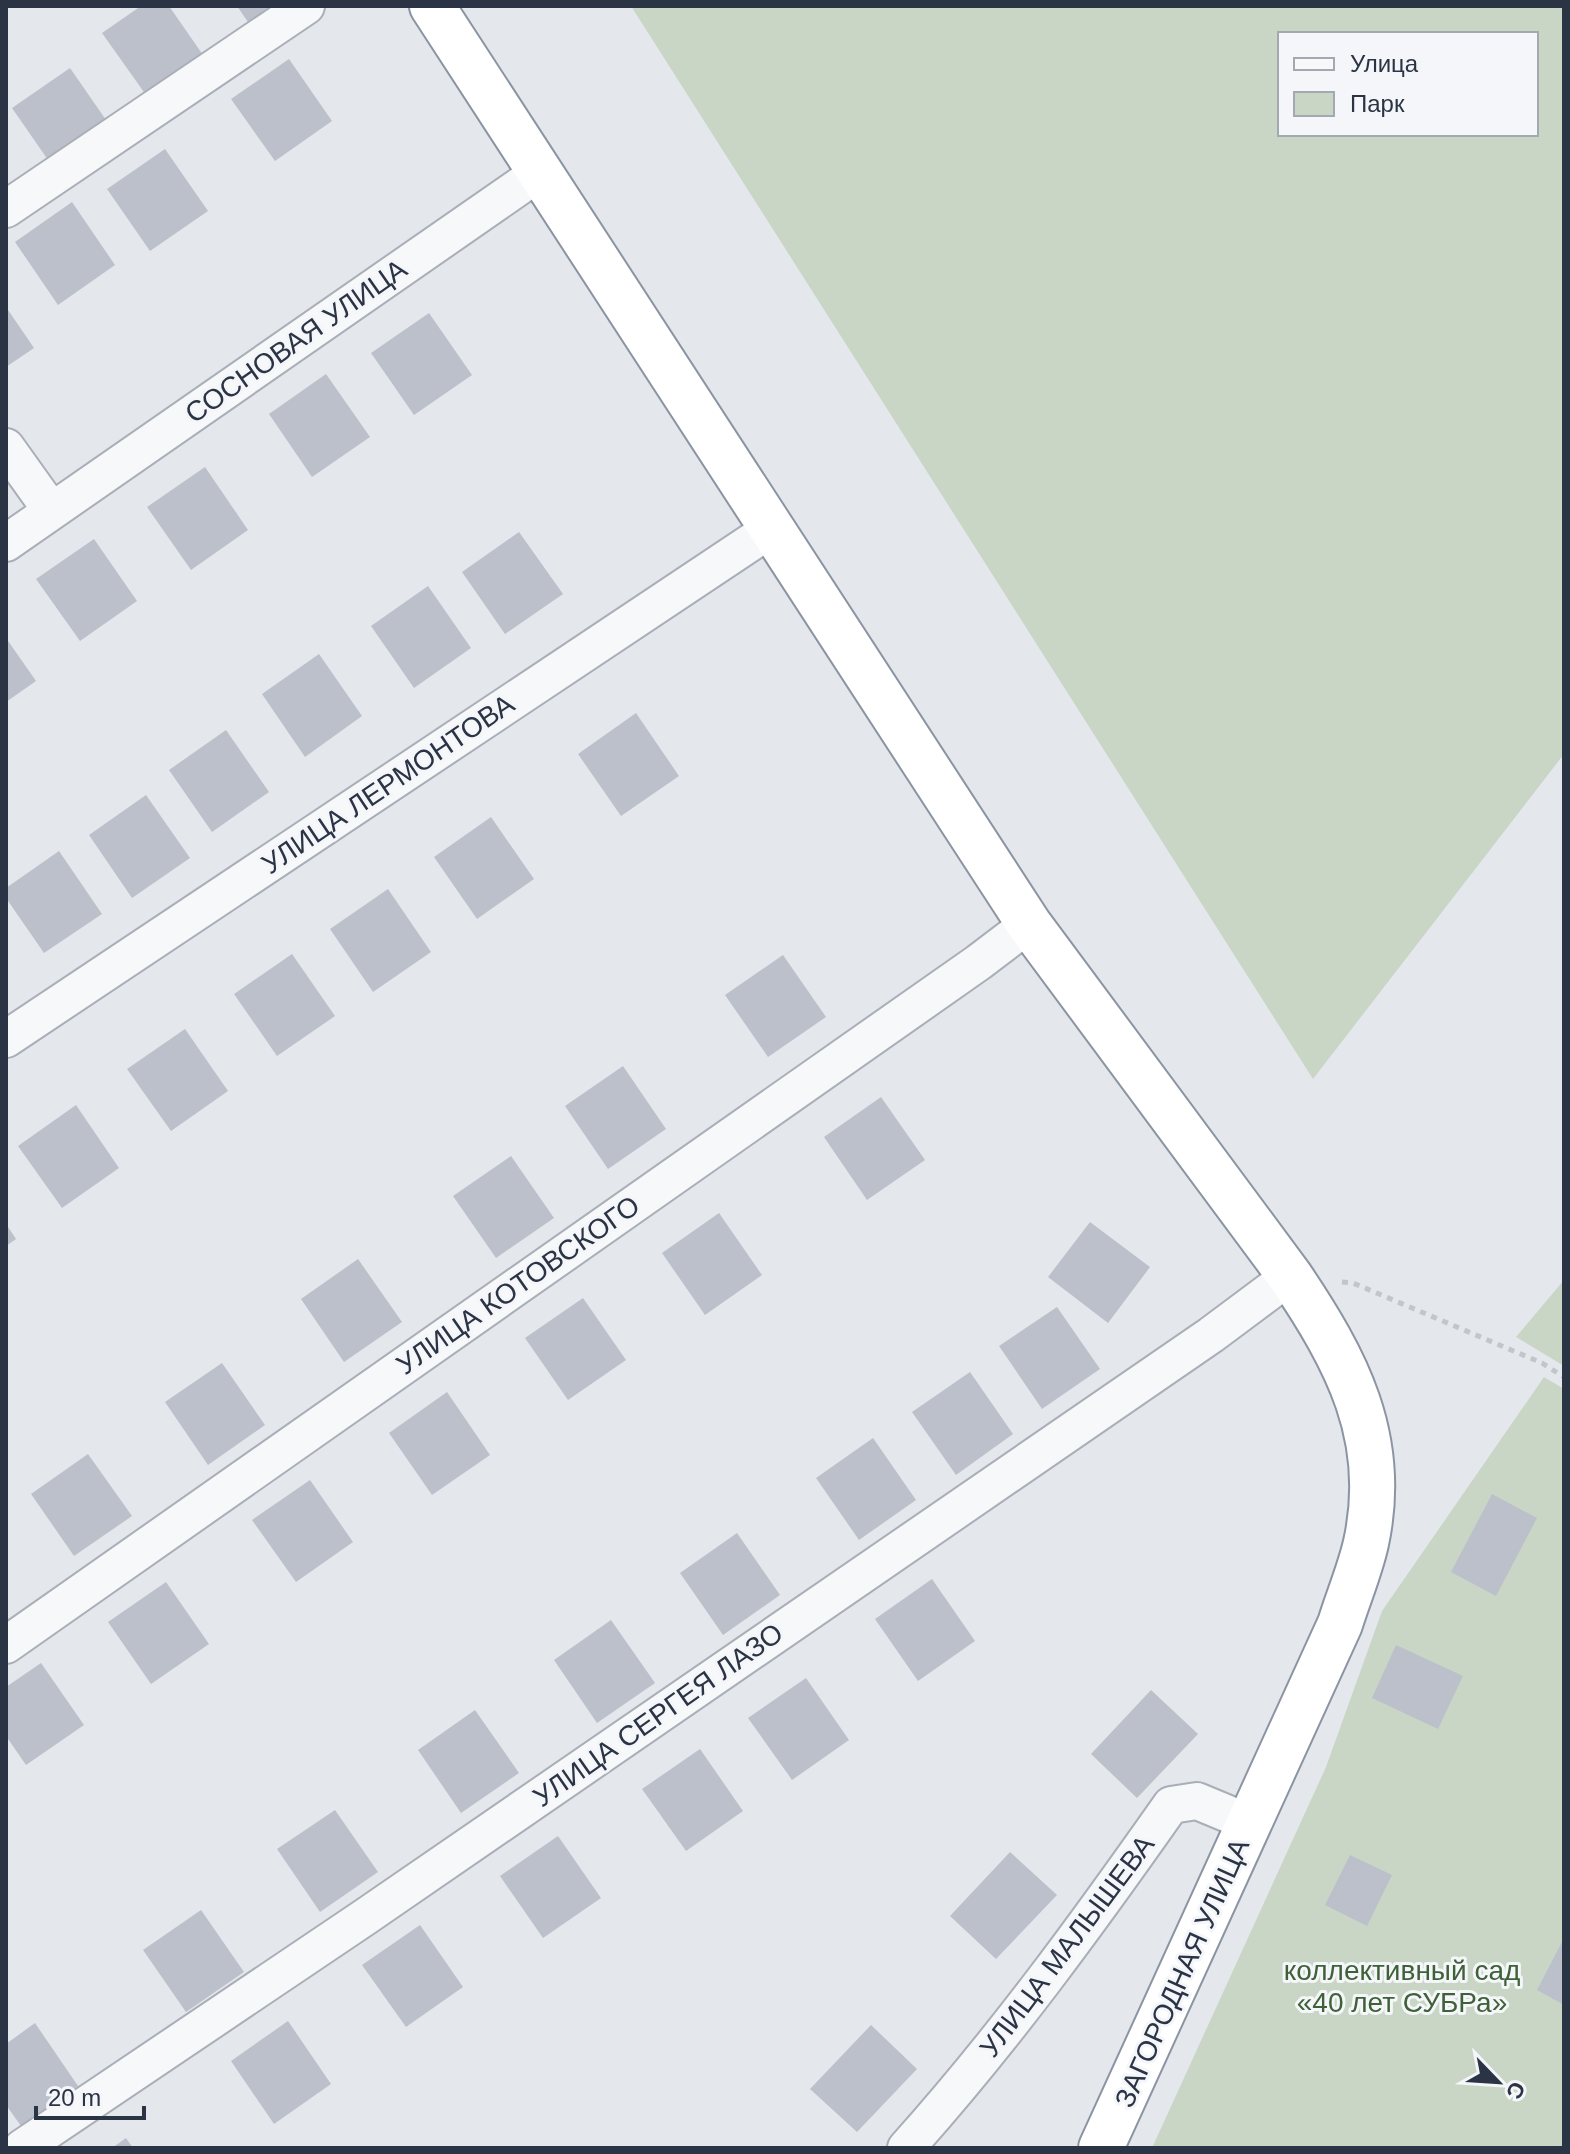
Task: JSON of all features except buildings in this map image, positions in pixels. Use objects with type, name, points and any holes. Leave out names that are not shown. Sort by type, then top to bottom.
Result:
[{"type":"highway","name":"ЗАГОРОДНАЯ УЛИЦА","points":[[432,6],[1029,924],[1290,1276],[1325,1328],[1354,1385],[1369,1441],[1372,1492],[1366,1543],[1340,1624],[1101,2148]]},
{"type":"street","points":[[6,209],[306,6]]},
{"type":"street","name":"СОСНОВАЯ УЛИЦА","points":[[6,543],[540,172]]},
{"type":"street","points":[[6,447],[51,510]]},
{"type":"street","name":"УЛИЦА ЛЕРМОНТОВА","points":[[6,1039],[771,529]]},
{"type":"street","name":"УЛИЦА КОТОВСКОГО","points":[[6,1645],[940,990],[1029,924]]},
{"type":"street","name":"УЛИЦА СЕРГЕЯ ЛАЗО","points":[[22,2148],[378,1909],[1211,1335],[1290,1276]]},
{"type":"street","name":"УЛИЦА МАЛЫШЕВА","points":[[906,2148],[967,2079],[1092,1919],[1171,1805],[1197,1801],[1256,1810]]},
{"type":"path","points":[[1290,1276],[1353,1283],[1542,1363],[1564,1377]]},
{"type":"green space","points":[[631,6],[1564,6],[1564,754],[1313,1079]]},
{"type":"green space","points":[[1564,1280],[1564,1366],[1516,1337]]},
{"type":"green space","name":"коллективный сад «40 лет СУБРа»","points":[[1544,1377],[1564,1389],[1564,2148],[1152,2148],[1326,1767],[1382,1611]]}]
